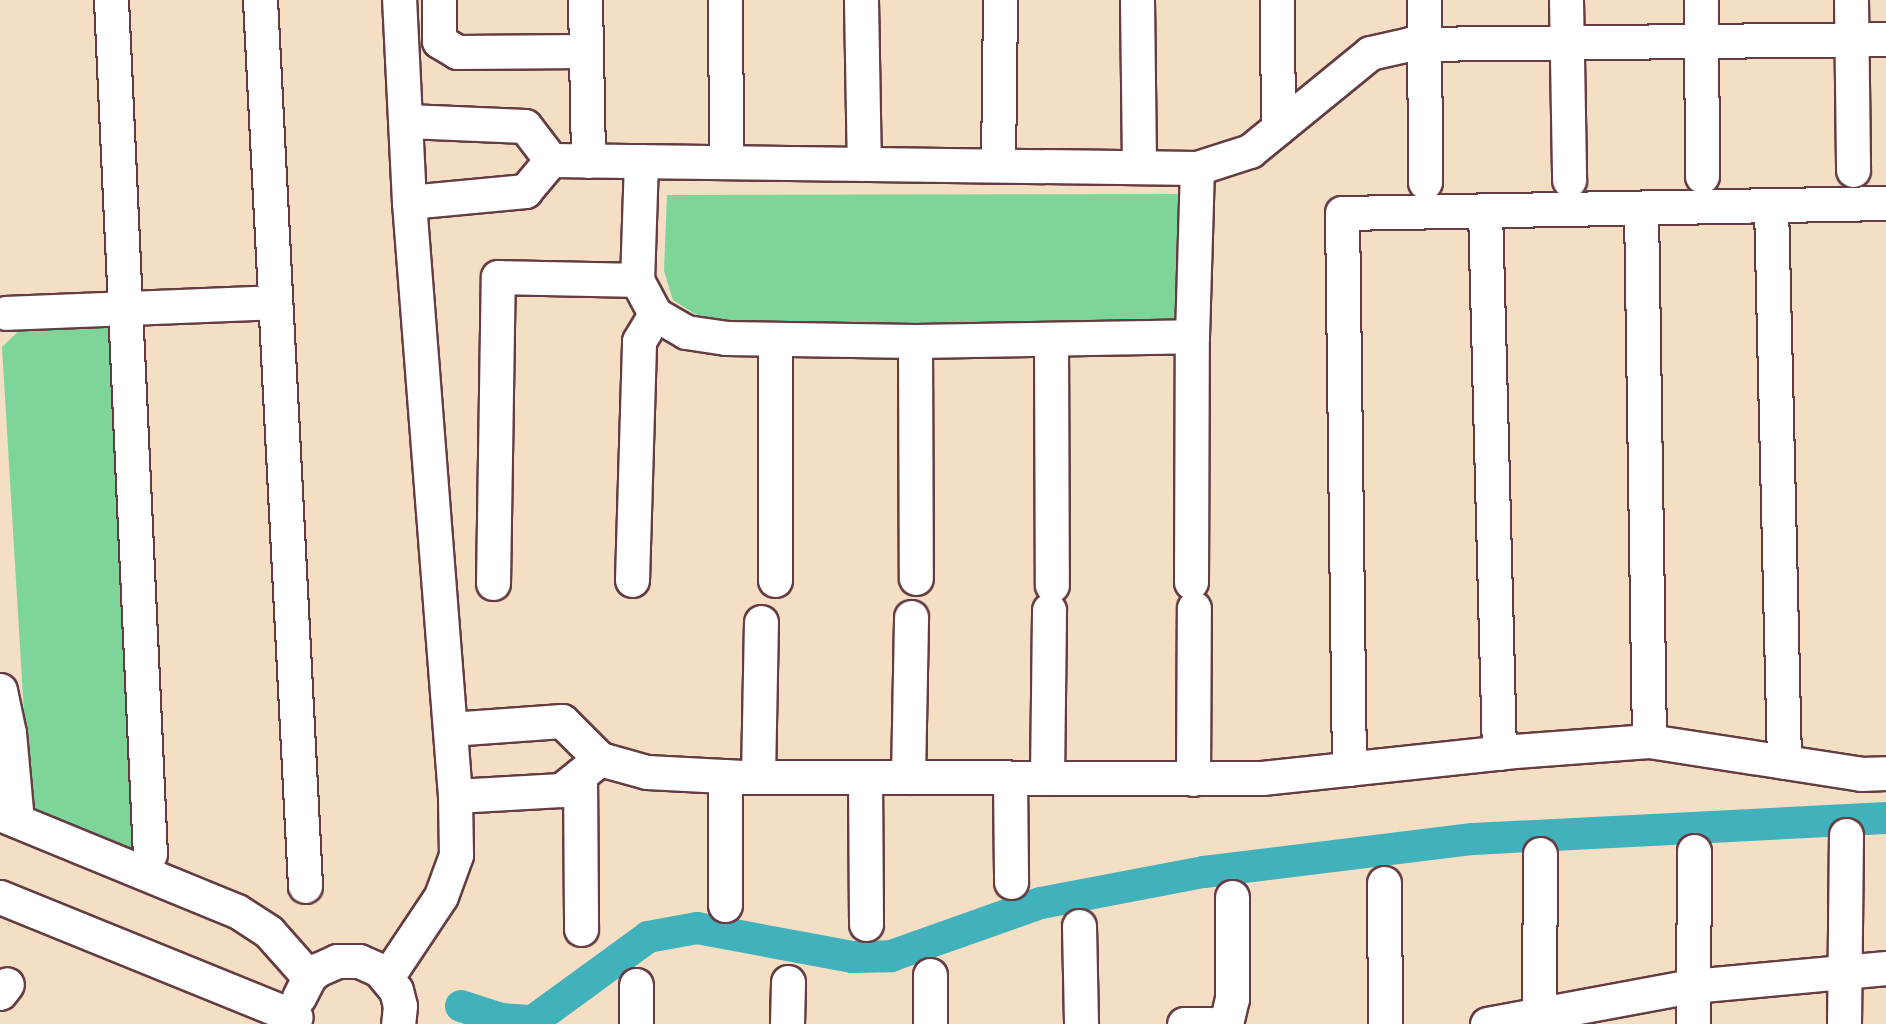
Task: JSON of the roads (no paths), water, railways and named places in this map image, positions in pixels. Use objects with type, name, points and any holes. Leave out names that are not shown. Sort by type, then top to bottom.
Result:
[{"type":"street","points":[[111,0],[150,854]]},
{"type":"street","points":[[260,0],[305,885]]},
{"type":"street","points":[[387,977],[441,896],[456,855],[455,796],[409,202],[407,121],[399,0]]},
{"type":"street","points":[[439,0],[439,41],[457,52],[585,51]]},
{"type":"street","points":[[585,0],[588,161]]},
{"type":"street","points":[[725,0],[726,162]]},
{"type":"street","points":[[861,0],[864,164]]},
{"type":"street","points":[[998,165],[1000,0]]},
{"type":"street","points":[[1137,0],[1139,167]]},
{"type":"street","points":[[1277,0],[1278,128]]},
{"type":"street","points":[[1424,0],[1425,182]]},
{"type":"street","points":[[1566,0],[1569,180]]},
{"type":"street","points":[[1701,0],[1702,176]]},
{"type":"street","points":[[1851,0],[1853,170]]},
{"type":"street","points":[[550,160],[1197,168],[1250,151],[1370,53],[1410,44],[1886,39]]},
{"type":"street","points":[[407,121],[525,126],[550,160]]},
{"type":"street","points":[[409,202],[525,191],[550,160]]},
{"type":"street","points":[[641,161],[637,280],[655,314],[686,332],[726,338],[915,341],[1192,336]]},
{"type":"street","points":[[1194,779],[1192,336],[1197,168]]},
{"type":"street","points":[[1349,769],[1342,213],[1886,204]]},
{"type":"street","points":[[1772,205],[1784,762]]},
{"type":"street","points":[[1641,208],[1649,741]]},
{"type":"street","points":[[1485,210],[1499,753]]},
{"type":"street","points":[[493,583],[498,277],[637,280]]},
{"type":"street","points":[[2,314],[275,302]]},
{"type":"street","points":[[632,580],[639,341],[655,314]]},
{"type":"street","points":[[775,580],[776,339]]},
{"type":"street","points":[[1047,778],[1051,598],[1051,339]]},
{"type":"street","points":[[915,341],[916,578]]},
{"type":"street","points":[[908,777],[911,618]]},
{"type":"street","points":[[758,777],[761,622]]},
{"type":"street","points":[[0,690],[9,733],[8,817],[237,911],[269,932],[309,977]]},
{"type":"street","points":[[450,729],[562,722],[590,767],[581,929]]},
{"type":"street","points":[[455,796],[561,790],[590,767],[758,777],[1262,778],[1499,753],[1649,741],[1861,774],[1886,773]]},
{"type":"street","points":[[725,776],[725,905]]},
{"type":"street","points":[[865,777],[866,924]]},
{"type":"street","points":[[1010,778],[1011,882]]},
{"type":"street","points":[[1844,1024],[1846,835]]},
{"type":"street","points":[[1693,1024],[1694,851]]},
{"type":"street","points":[[1539,1018],[1540,854]]},
{"type":"street","points":[[1384,884],[1385,1024]]},
{"type":"street","points":[[0,897],[297,1020],[297,1002],[309,977],[327,964],[348,959],[369,964],[387,977],[396,990],[400,1006],[398,1024]]},
{"type":"street","points":[[1226,1024],[1232,999],[1232,897]]},
{"type":"street","points":[[1079,926],[1081,1024]]},
{"type":"street","points":[[1487,1024],[1539,1018],[1692,986],[1844,970],[1886,968]]},
{"type":"street","points":[[930,975],[930,1024]]},
{"type":"street","points":[[787,1024],[788,982]]},
{"type":"street","points":[[636,985],[636,1024]]},
{"type":"street","points":[[1184,1024],[1210,1024]]},
{"type":"waterway","points":[[461,1006],[501,1019],[533,1021],[648,937],[697,928],[852,957],[891,956],[1041,903],[1204,872],[1473,839],[1886,818]]}]
